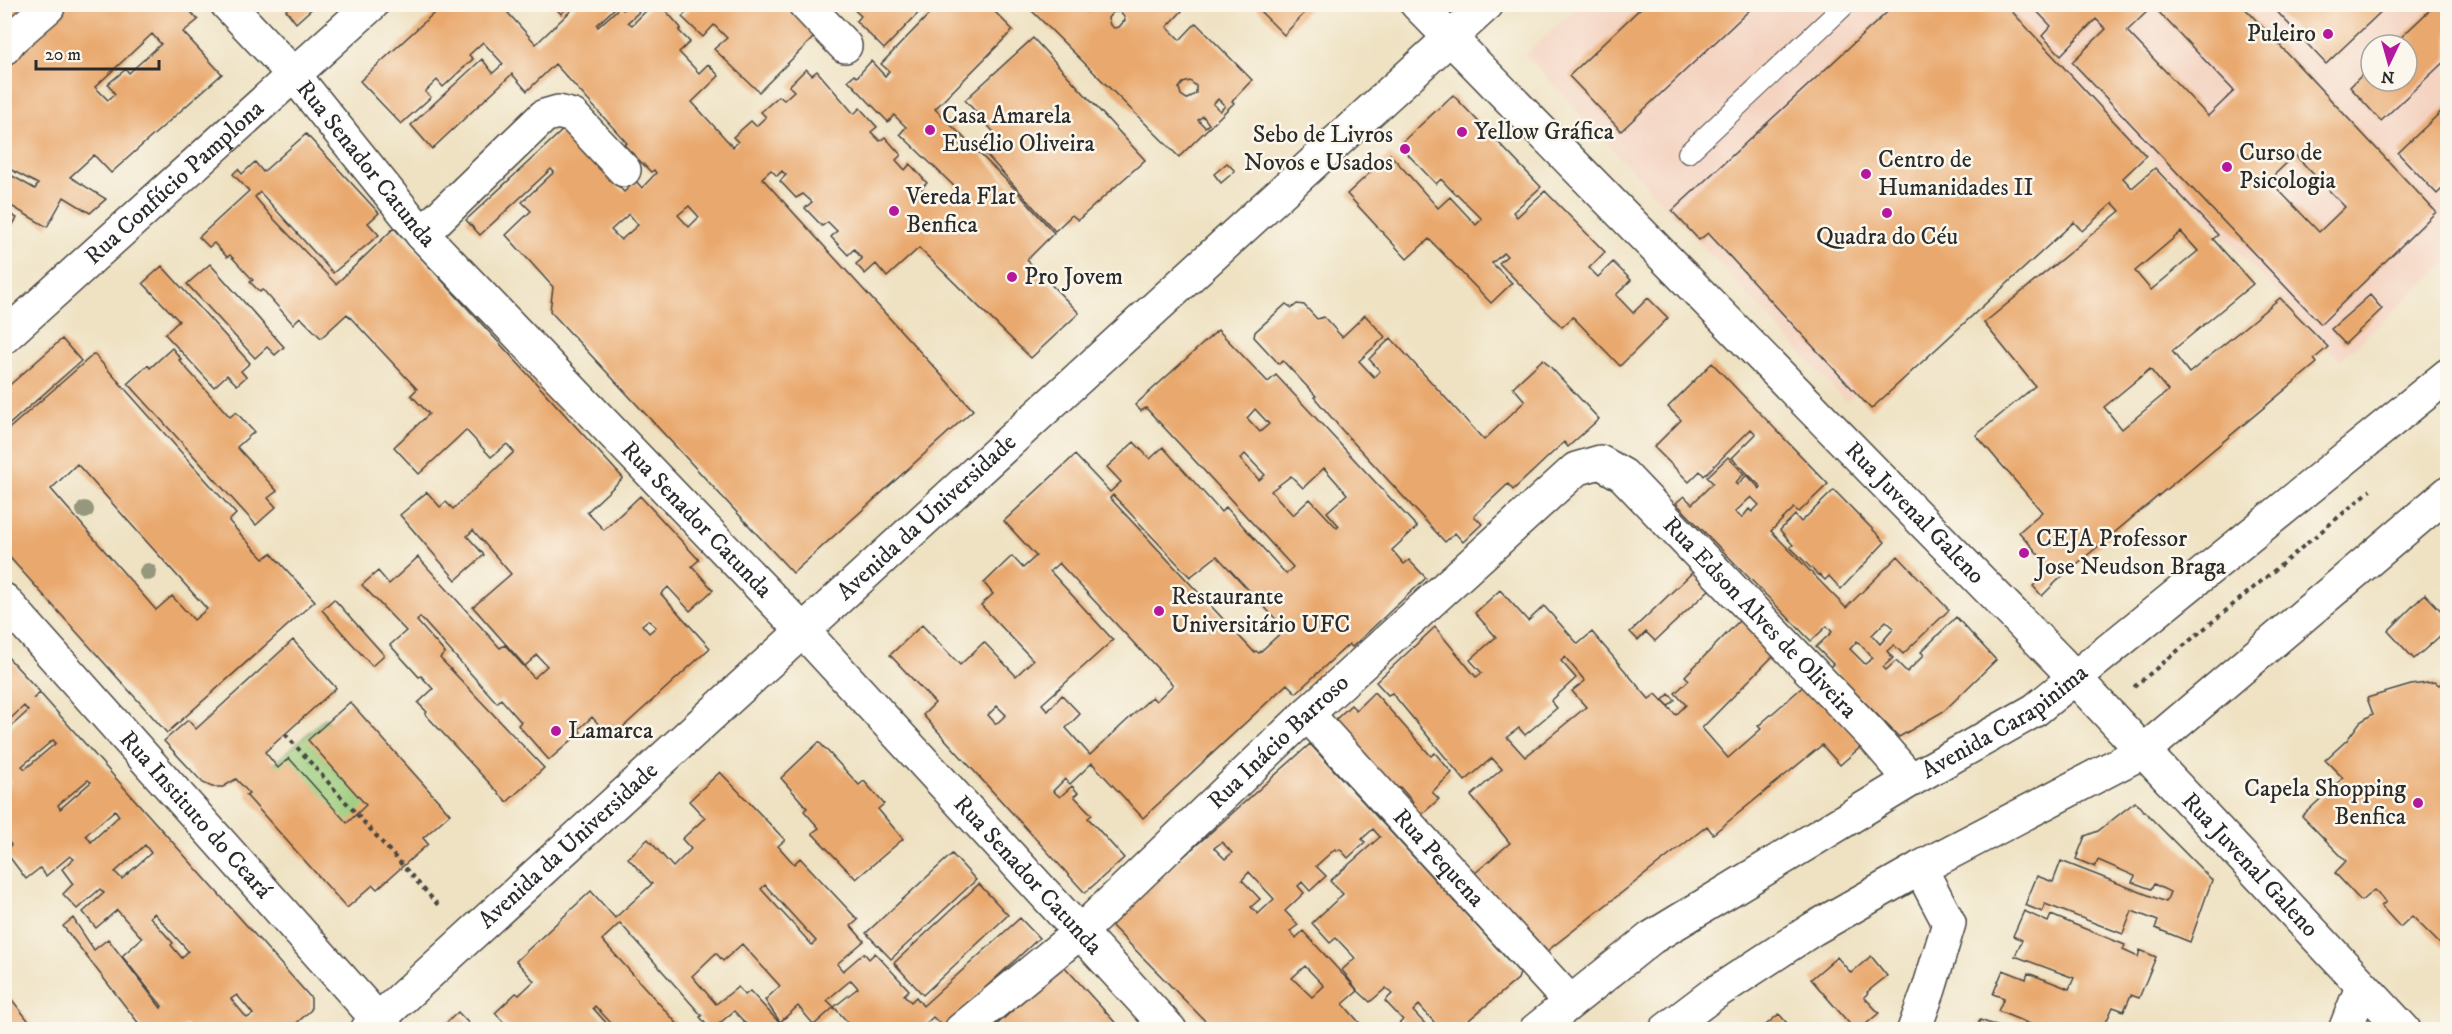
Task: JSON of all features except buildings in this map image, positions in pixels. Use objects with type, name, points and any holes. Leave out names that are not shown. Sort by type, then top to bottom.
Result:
[{"type":"street","name":"Rua Senador Catunda","points":[[227,4],[294,75],[422,234],[802,630],[1170,1029]]},
{"type":"street","name":"Rua Confúcio Pamplona","points":[[4,337],[372,4]]},
{"type":"street","points":[[805,4],[845,46]]},
{"type":"street","name":"Rua Juvenal Galeno","points":[[1417,4],[2075,678],[2362,987],[2404,1029]]},
{"type":"street","name":"Avenida da Universidade","points":[[377,1026],[802,630],[1487,4]]},
{"type":"street","points":[[4,48],[48,5]]},
{"type":"street","points":[[422,234],[544,116],[558,112],[573,116],[624,170]]},
{"type":"street","name":"Avenida Carapinima","points":[[1536,1029],[1651,938],[1911,780],[2035,710],[2448,375]]},
{"type":"street","name":"Rua Inácio Barroso","points":[[961,1029],[1080,932],[1307,714],[1576,469],[1600,462]]},
{"type":"street","name":"Rua Edson Alves de Oliveira","points":[[1600,462],[1623,475],[1872,735],[1911,780]]},
{"type":"street","points":[[1666,1029],[1712,995],[1813,929],[1920,868],[2144,751],[2448,493]]},
{"type":"street","name":"Rua Instituto do Ceará","points":[[4,600],[377,1026]]},
{"type":"street","name":"Rua Pequena","points":[[1307,714],[1570,1002]]},
{"type":"street","points":[[1914,1029],[1949,923],[1920,868]]},
{"type":"street","points":[[2345,1029],[2362,987]]},
{"type":"lane","points":[[1688,153],[1846,4]]},
{"type":"path","points":[[285,734],[438,905]]},
{"type":"shaded area","name":"Centro de Humanidades II","points":[[1581,5],[2447,5],[2447,262],[2340,360],[2134,140],[1846,402],[1525,54]]},
{"type":"green space","points":[[325,718],[409,814],[342,868],[257,779]]},
{"type":"place","name":"Puleiro","points":[[2328,34]]},
{"type":"place","name":"Casa Amarela Eusélio Oliveira","points":[[930,130]]},
{"type":"place","name":"Yellow Gráfica","points":[[1462,132]]},
{"type":"place","name":"Sebo de Livros Novos e Usados","points":[[1405,149]]},
{"type":"place","name":"Curso de Psicologia","points":[[2227,167]]},
{"type":"place","name":"Centro de Humanidades II","points":[[1866,174]]},
{"type":"place","name":"Vereda Flat Benfica","points":[[894,211]]},
{"type":"place","name":"Quadra do Céu","points":[[1887,213]]},
{"type":"place","name":"Pro Jovem","points":[[1012,277]]},
{"type":"place","name":"CEJA Professor Jose Neudson Braga","points":[[2024,553]]},
{"type":"place","name":"Restaurante Universitário UFC","points":[[1159,611]]},
{"type":"place","name":"Lamarca","points":[[556,731]]},
{"type":"place","name":"Capela Shopping Benfica","points":[[2418,803]]}]
